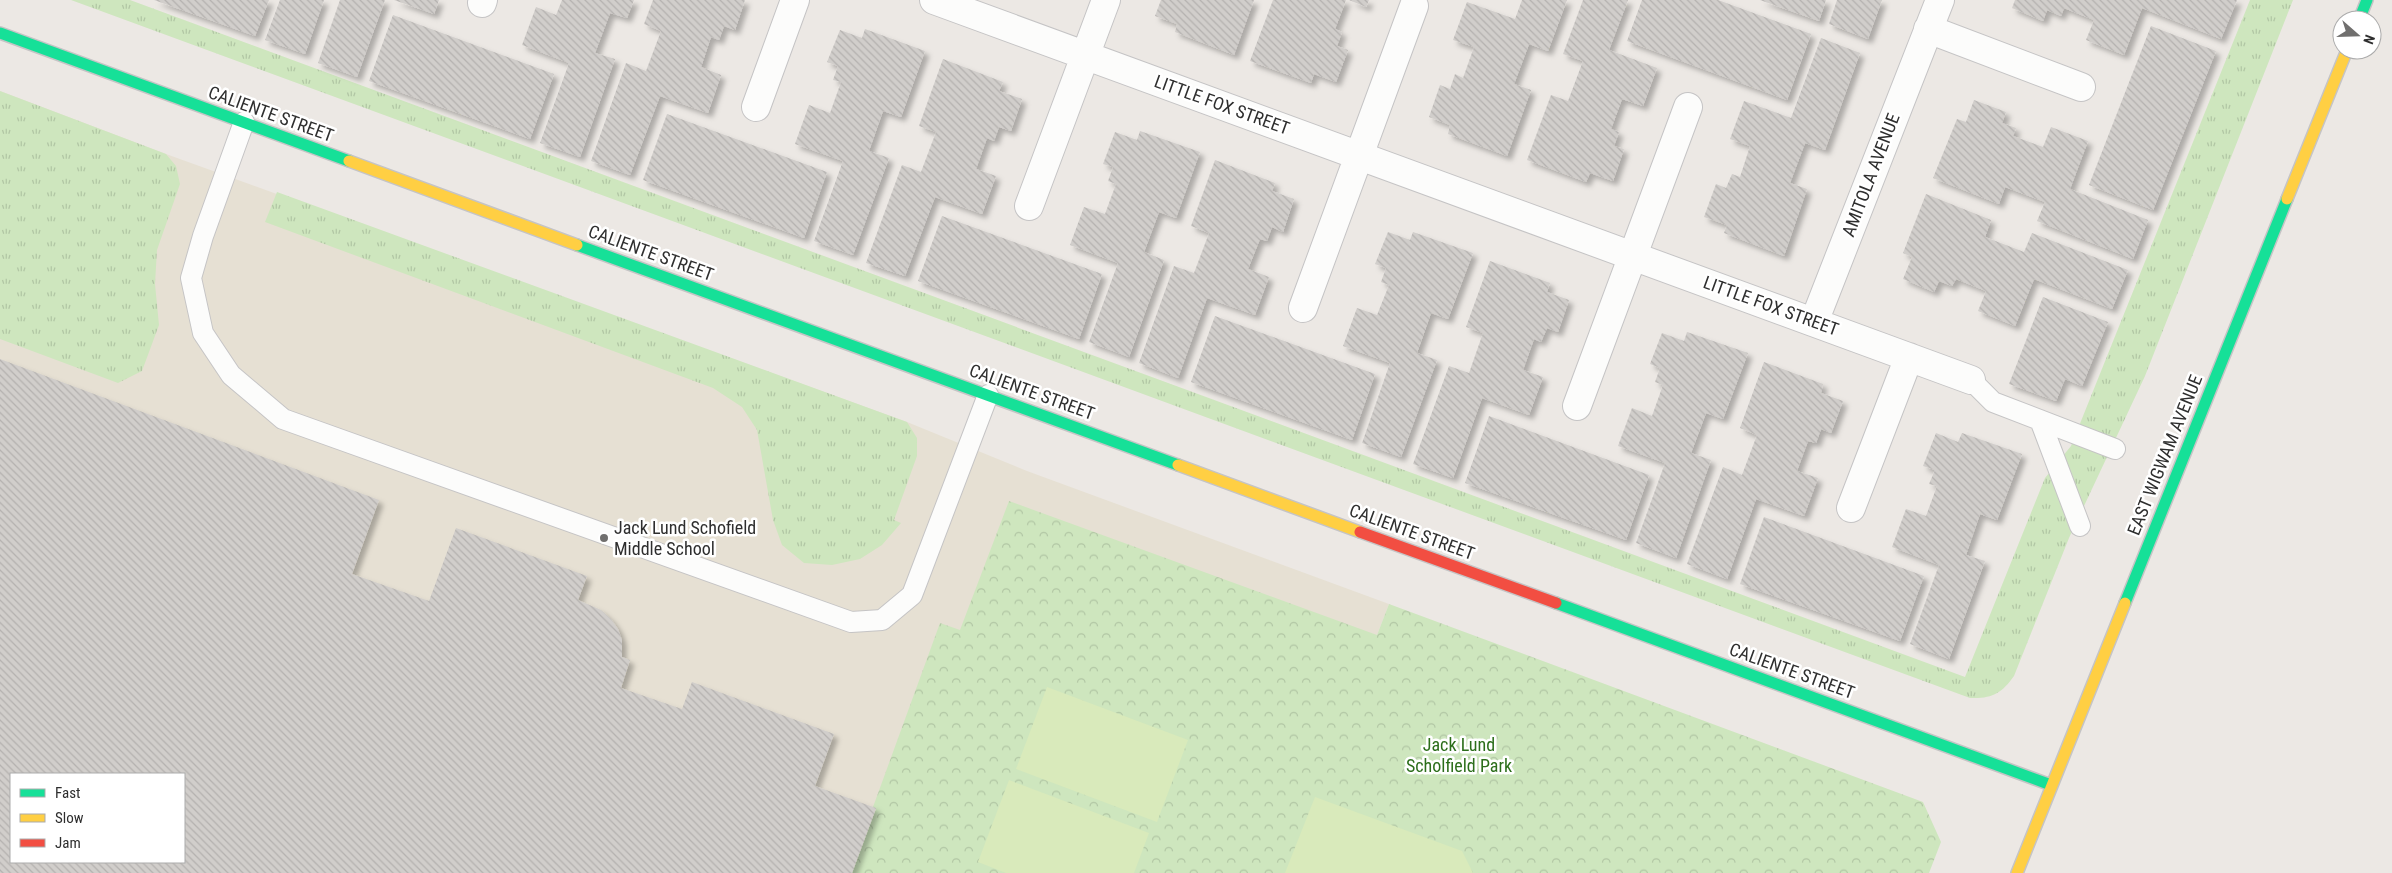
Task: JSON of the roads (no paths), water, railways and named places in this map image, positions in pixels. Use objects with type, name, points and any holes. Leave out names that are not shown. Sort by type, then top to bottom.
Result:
[{"type":"street","points":[[756,107],[795,0]]},
{"type":"street","name":"LITTLE FOX STREET","points":[[934,0],[1971,380]]},
{"type":"street","points":[[1029,206],[1106,0]]},
{"type":"street","name":"AMITOLA AVENUE","points":[[1814,322],[1940,0]]},
{"type":"street","points":[[1303,308],[1414,6]]},
{"type":"street","points":[[1928,29],[2081,87]]},
{"type":"street","name":"CALIENTE STREET","points":[[0,33],[2051,785]]},
{"type":"street","name":"EAST WIGWAM AVENUE","points":[[2017,873],[2343,60]]},
{"type":"street","points":[[1577,406],[1688,107]]},
{"type":"street","points":[[1851,508],[1909,357]]},
{"type":"lane","points":[[244,122],[190,278],[203,333],[231,375],[283,419],[851,622],[882,620],[912,595],[988,395]]},
{"type":"lane","points":[[1971,380],[1993,402],[2115,449]]},
{"type":"lane","points":[[2040,420],[2080,526]]},
{"type":"place","name":"Jack Lund Schofield Middle School","points":[[604,538]]},
{"type":"park label","name":"Jack Lund Scholfield Park","points":[[1459,755]]}]
